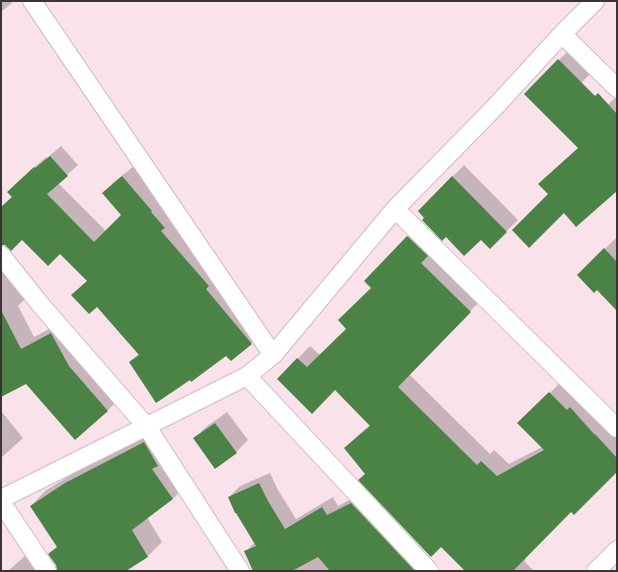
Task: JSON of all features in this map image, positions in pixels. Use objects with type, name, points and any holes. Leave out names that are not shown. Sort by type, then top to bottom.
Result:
[{"type":"street","points":[[32,1],[273,355]]},
{"type":"street","points":[[1,499],[247,376],[273,355],[396,208],[495,107],[562,34],[596,1]]},
{"type":"street","points":[[562,34],[617,88]]},
{"type":"street","points":[[396,208],[617,428]]},
{"type":"street","points":[[1,255],[40,304],[147,427],[240,571]]},
{"type":"street","points":[[247,376],[429,571]]},
{"type":"street","points":[[1,502],[48,571]]},
{"type":"street","points":[[596,571],[617,550]]},
{"type":"building","points":[[558,59],[595,96],[598,93],[617,114],[617,191],[576,227],[564,213],[529,248],[512,230],[548,194],[538,184],[578,148],[524,94]]},
{"type":"building","points":[[50,156],[68,176],[47,194],[94,242],[121,215],[102,193],[122,176],[165,228],[161,231],[209,286],[206,289],[252,344],[231,361],[226,356],[191,382],[190,380],[156,403],[129,362],[139,355],[97,307],[89,314],[71,295],[87,281],[60,254],[48,266],[22,240],[11,251],[5,245],[1,245],[1,207],[12,197],[7,192],[34,167],[35,168]]},
{"type":"building","points":[[452,176],[507,232],[490,249],[481,240],[464,256],[446,237],[442,241],[422,220],[424,218],[418,211]]},
{"type":"building","points":[[407,236],[428,256],[421,263],[471,312],[398,387],[477,465],[481,461],[497,476],[544,450],[517,423],[549,392],[567,410],[570,407],[617,458],[617,472],[574,515],[571,512],[513,571],[465,571],[441,547],[431,557],[358,480],[365,474],[344,448],[370,426],[335,390],[312,414],[277,379],[297,358],[307,367],[346,329],[338,320],[371,288],[364,281]]},
{"type":"building","points":[[604,248],[617,262],[617,311],[597,290],[594,293],[577,275]]},
{"type":"building","points":[[1,310],[21,349],[51,333],[69,366],[108,411],[75,440],[26,384],[1,397]]},
{"type":"building","points":[[215,423],[237,453],[215,469],[193,438]]},
{"type":"building","points":[[144,442],[158,466],[152,469],[173,499],[132,530],[148,557],[126,571],[57,571],[56,565],[48,554],[57,547],[30,506],[65,483]]},
{"type":"building","points":[[259,483],[285,529],[322,507],[327,515],[351,503],[415,571],[330,571],[318,557],[292,571],[253,571],[244,551],[256,546],[235,513],[228,497]]}]
